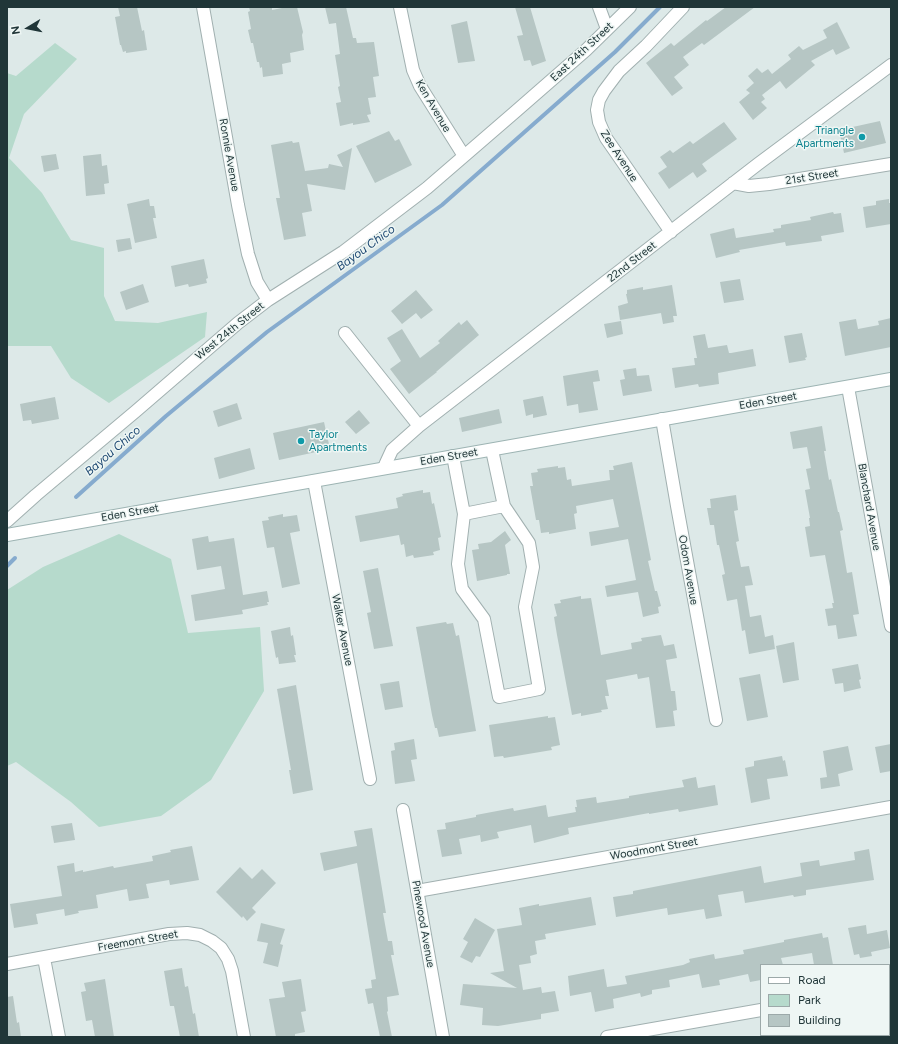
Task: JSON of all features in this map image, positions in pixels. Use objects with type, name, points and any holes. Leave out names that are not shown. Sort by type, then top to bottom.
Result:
[{"type":"street","name":"Ronnie Avenue","points":[[203,7],[248,254],[257,282],[268,300]]},
{"type":"street","name":"Ken Avenue","points":[[400,7],[413,70],[420,86],[464,156]]},
{"type":"street","points":[[599,7],[607,29]]},
{"type":"street","name":"East 24th Street","points":[[464,156],[534,96],[630,7]]},
{"type":"street","name":"Zee Avenue","points":[[671,232],[606,138],[598,122],[597,110],[599,100],[604,91],[619,71],[646,46],[682,7]]},
{"type":"street","name":"22nd Street","points":[[384,468],[392,450],[419,426],[733,184],[891,65]]},
{"type":"street","name":"West 24th Street","points":[[7,521],[238,323],[268,300],[343,252],[427,188],[464,156]]},
{"type":"street","name":"21st Street","points":[[733,184],[749,186],[769,184],[891,164]]},
{"type":"street","points":[[345,334],[419,426]]},
{"type":"street","name":"Eden Street","points":[[7,534],[891,379]]},
{"type":"street","name":"Blanchard Avenue","points":[[848,387],[891,626]]},
{"type":"street","name":"Odom Avenue","points":[[662,419],[676,506],[716,720]]},
{"type":"street","points":[[453,456],[464,514],[458,564],[462,589],[484,619],[499,697],[539,689],[525,608],[533,567],[529,543],[504,506],[492,450]]},
{"type":"street","name":"Walker Avenue","points":[[314,481],[370,779]]},
{"type":"street","points":[[464,514],[504,506]]},
{"type":"street","name":"Woodmont Street","points":[[417,890],[891,807]]},
{"type":"street","name":"Pinewood Avenue","points":[[403,810],[444,1037]]},
{"type":"street","name":"Freemont Street","points":[[7,964],[169,934],[188,933],[200,935],[212,941],[221,948],[228,959],[234,978],[244,1037]]},
{"type":"street","points":[[44,958],[59,1037]]},
{"type":"street","points":[[607,1037],[760,1010]]},
{"type":"green space","points":[[55,43],[77,59],[24,114],[9,158],[42,193],[71,240],[104,248],[104,296],[115,321],[158,323],[207,312],[205,337],[109,403],[71,378],[51,346],[7,346],[7,73],[16,76]]},
{"type":"green space","points":[[119,534],[171,559],[188,633],[260,627],[264,691],[211,780],[161,816],[99,827],[71,802],[16,762],[7,766],[7,590],[43,567]]},
{"type":"building","points":[[118,7],[137,7],[142,31],[144,30],[147,50],[126,53],[126,51],[123,52],[120,45],[115,17],[120,16]]},
{"type":"building","points":[[249,7],[272,7],[272,10],[297,7],[303,32],[304,50],[290,53],[291,62],[282,64],[283,74],[263,77],[262,67],[260,68],[259,62],[257,62],[253,43],[251,43],[248,30],[251,29],[248,12],[250,11]]},
{"type":"building","points":[[325,7],[346,7],[353,38],[356,38],[357,43],[374,42],[379,76],[373,77],[376,97],[368,98],[371,114],[367,115],[370,122],[353,125],[353,123],[340,126],[336,103],[341,102],[338,87],[340,86],[335,55],[340,54],[336,23],[329,24]]},
{"type":"building","points":[[515,7],[530,7],[546,61],[532,66],[530,60],[524,61],[517,36],[523,35]]},
{"type":"building","points":[[726,7],[755,7],[704,45],[702,43],[683,57],[689,65],[674,77],[683,88],[672,96],[646,63],[671,43],[674,46],[706,20],[707,21]]},
{"type":"building","points":[[467,21],[475,61],[458,63],[451,25]]},
{"type":"building","points":[[837,22],[850,48],[836,55],[833,49],[811,61],[815,65],[786,89],[780,81],[762,95],[765,99],[761,102],[767,108],[753,120],[739,102],[750,93],[746,90],[754,83],[748,76],[757,68],[762,73],[768,69],[772,74],[791,59],[788,55],[799,46],[803,50],[827,38],[823,30]]},
{"type":"building","name":"Triangle Apartments","points":[[880,121],[886,143],[844,153],[839,130]]},
{"type":"building","points":[[724,122],[737,139],[702,164],[707,171],[697,178],[693,172],[669,189],[658,173],[667,167],[660,157],[670,150],[673,153],[690,141],[693,144]]},
{"type":"building","points":[[389,131],[395,141],[399,139],[412,165],[375,183],[356,146]]},
{"type":"building","points":[[292,141],[293,143],[299,142],[305,171],[328,168],[329,164],[343,167],[337,155],[352,148],[345,190],[307,184],[312,211],[302,213],[306,236],[284,240],[276,198],[280,198],[271,145]]},
{"type":"building","points":[[56,154],[59,169],[44,172],[41,156]]},
{"type":"building","points":[[101,154],[102,166],[107,165],[109,183],[104,184],[105,194],[86,196],[83,156]]},
{"type":"building","points":[[149,199],[150,206],[154,206],[156,218],[153,218],[157,238],[135,243],[127,204]]},
{"type":"building","points":[[889,199],[889,203],[891,203],[891,224],[866,228],[863,207],[876,205],[876,201]]},
{"type":"building","points":[[833,212],[834,214],[841,213],[844,232],[821,236],[822,241],[786,246],[785,242],[739,250],[740,252],[716,258],[710,234],[734,228],[736,238],[774,232],[773,229],[781,228],[781,225],[811,220],[810,217]]},
{"type":"building","points":[[130,238],[132,249],[118,252],[116,240]]},
{"type":"building","points":[[204,259],[208,278],[206,279],[207,283],[189,287],[188,284],[175,287],[171,266]]},
{"type":"building","points":[[740,279],[744,300],[724,303],[720,282]]},
{"type":"building","points":[[143,284],[149,302],[126,310],[120,292]]},
{"type":"building","points":[[672,285],[677,316],[673,316],[674,322],[663,324],[661,313],[620,320],[618,306],[628,303],[626,294],[627,290],[643,287],[643,290]]},
{"type":"building","points":[[416,290],[433,310],[421,319],[416,313],[402,324],[391,311]]},
{"type":"building","points":[[891,318],[891,347],[845,356],[839,322],[856,319],[858,329],[879,325],[878,321]]},
{"type":"building","points":[[467,320],[479,335],[437,372],[409,394],[390,369],[401,361],[387,338],[402,329],[420,358],[440,343],[438,341],[459,322],[461,325]]},
{"type":"building","points":[[621,321],[623,334],[607,338],[604,324]]},
{"type":"building","points":[[802,333],[807,357],[805,358],[806,360],[789,363],[784,336]]},
{"type":"building","points":[[705,334],[708,348],[727,345],[729,353],[753,349],[756,366],[718,373],[719,384],[699,387],[698,384],[675,388],[672,368],[695,365],[694,358],[697,358],[693,336]]},
{"type":"building","points":[[636,368],[637,376],[649,375],[652,391],[623,396],[620,380],[625,379],[623,370]]},
{"type":"building","points":[[598,370],[600,381],[593,382],[598,410],[579,413],[578,404],[567,406],[563,376]]},
{"type":"building","points":[[543,396],[547,415],[533,418],[533,414],[526,416],[523,400]]},
{"type":"building","points":[[55,397],[59,419],[32,424],[31,420],[23,421],[20,404]]},
{"type":"building","points":[[237,403],[242,419],[218,427],[213,411]]},
{"type":"building","points":[[499,409],[502,423],[462,432],[459,418]]},
{"type":"building","points":[[359,410],[370,423],[356,434],[345,422]]},
{"type":"building","name":"Taylor Apartments","points":[[324,422],[330,449],[279,460],[273,433]]},
{"type":"building","points":[[822,426],[826,451],[824,451],[829,480],[831,479],[843,530],[840,531],[847,573],[852,572],[859,614],[853,615],[857,636],[838,639],[836,625],[828,626],[825,609],[833,608],[832,603],[834,603],[825,555],[810,557],[805,527],[810,526],[805,490],[810,489],[806,469],[811,468],[807,447],[793,449],[790,432]]},
{"type":"building","points":[[250,448],[255,469],[219,479],[214,458]]},
{"type":"building","points":[[632,462],[651,560],[648,561],[655,591],[657,591],[661,606],[658,607],[659,613],[643,617],[638,592],[607,597],[605,586],[636,580],[628,539],[591,546],[589,532],[619,527],[613,499],[576,506],[577,513],[574,514],[576,529],[549,534],[549,532],[541,533],[539,520],[536,520],[530,486],[533,486],[531,473],[538,472],[537,469],[558,466],[558,468],[565,467],[567,480],[571,479],[572,486],[610,480],[609,470],[614,470],[613,466]]},
{"type":"building","points":[[423,490],[423,493],[430,492],[432,504],[434,503],[441,537],[438,538],[440,550],[433,552],[434,555],[414,558],[413,555],[406,557],[404,544],[401,545],[399,535],[360,542],[355,516],[398,508],[396,498],[403,496],[402,494]]},
{"type":"building","points":[[736,495],[738,510],[734,511],[739,541],[736,542],[741,567],[749,566],[753,585],[745,586],[750,617],[761,615],[765,637],[773,635],[775,649],[749,654],[745,630],[742,631],[737,599],[727,601],[722,575],[725,574],[719,545],[717,545],[714,525],[710,525],[707,508],[711,508],[710,499]]},
{"type":"building","points":[[283,514],[283,517],[297,515],[300,531],[290,533],[300,584],[282,588],[274,547],[267,548],[262,521],[269,520],[268,517]]},
{"type":"building","points":[[505,531],[511,540],[505,545],[510,574],[477,581],[472,550],[479,549],[478,544],[491,542]]},
{"type":"building","points":[[208,536],[209,542],[234,538],[243,595],[267,591],[269,602],[267,602],[268,605],[242,610],[243,614],[195,621],[191,595],[225,589],[221,566],[197,570],[192,539]]},
{"type":"building","points":[[378,568],[393,646],[374,649],[367,613],[371,612],[363,571]]},
{"type":"building","points":[[581,596],[581,599],[591,598],[601,655],[632,649],[631,643],[642,641],[641,638],[661,635],[664,646],[674,644],[677,658],[666,660],[671,691],[675,691],[677,710],[673,711],[675,726],[656,728],[649,677],[638,679],[637,674],[606,680],[609,696],[605,696],[608,709],[601,710],[602,712],[581,716],[581,713],[572,715],[554,617],[557,616],[554,604],[561,603],[560,600]]},
{"type":"building","points":[[446,622],[447,624],[453,623],[456,636],[459,635],[476,731],[439,737],[432,715],[416,627]]},
{"type":"building","points":[[290,627],[291,636],[293,635],[296,655],[294,655],[296,662],[279,664],[278,657],[276,658],[271,631]]},
{"type":"building","points":[[794,642],[799,680],[783,683],[776,646]]},
{"type":"building","points":[[858,664],[861,688],[844,692],[843,683],[835,684],[832,669]]},
{"type":"building","points":[[760,674],[768,717],[747,721],[739,678]]},
{"type":"building","points":[[399,681],[403,707],[385,710],[380,684]]},
{"type":"building","points":[[296,685],[313,790],[293,794],[289,770],[291,770],[277,689]]},
{"type":"building","points":[[548,716],[548,718],[555,717],[560,745],[551,747],[552,750],[504,758],[503,756],[494,757],[489,725]]},
{"type":"building","points":[[414,739],[417,759],[411,760],[415,781],[395,784],[391,751],[395,750],[394,743]]},
{"type":"building","points":[[891,744],[891,771],[880,773],[875,747]]},
{"type":"building","points":[[848,746],[853,770],[838,774],[840,786],[821,789],[820,778],[827,777],[823,751]]},
{"type":"building","points":[[782,756],[783,761],[785,760],[788,776],[767,779],[770,799],[751,803],[745,768],[754,766],[754,761]]},
{"type":"building","points":[[696,777],[698,788],[715,785],[718,805],[679,812],[678,809],[649,813],[568,828],[569,834],[534,843],[531,825],[497,832],[499,838],[481,842],[480,835],[459,839],[462,854],[442,857],[437,830],[446,829],[445,823],[513,808],[514,811],[546,805],[548,817],[576,812],[576,800],[596,797],[597,803],[629,798],[629,796],[684,787],[682,780]]},
{"type":"building","points":[[72,823],[75,840],[54,843],[51,826]]},
{"type":"building","points":[[372,828],[386,913],[383,913],[388,941],[392,941],[394,955],[391,955],[399,995],[387,997],[387,1012],[392,1037],[380,1037],[373,1003],[368,1004],[365,989],[372,988],[371,980],[376,979],[357,863],[324,871],[320,853],[357,846],[354,831]]},
{"type":"building","points":[[192,846],[199,880],[170,885],[169,880],[146,884],[149,898],[129,901],[127,889],[96,895],[98,908],[78,911],[79,913],[65,916],[64,909],[36,914],[38,924],[14,928],[10,904],[62,896],[57,866],[74,863],[75,872],[83,870],[83,872],[113,866],[114,868],[153,861],[152,856],[171,852],[170,850]]},
{"type":"building","points":[[869,849],[874,880],[806,890],[806,895],[794,897],[793,895],[745,903],[743,891],[718,895],[722,916],[706,919],[704,909],[668,915],[667,908],[616,917],[613,897],[633,894],[633,891],[761,866],[764,883],[802,876],[800,863],[819,860],[820,866],[855,860],[854,852]]},
{"type":"building","points":[[240,867],[252,879],[262,869],[276,883],[252,908],[256,912],[247,921],[243,916],[242,918],[216,892]]},
{"type":"building","points":[[591,897],[596,925],[545,934],[546,939],[535,941],[537,954],[530,956],[531,963],[519,965],[523,990],[541,987],[542,993],[555,991],[559,1011],[541,1014],[541,1019],[498,1026],[482,1025],[483,1008],[460,1005],[463,984],[517,988],[490,973],[504,971],[497,929],[522,925],[519,908]]},
{"type":"building","points":[[475,918],[495,930],[480,957],[476,956],[472,963],[460,957],[468,942],[463,939]]},
{"type":"building","points":[[261,923],[285,929],[280,944],[283,945],[278,967],[263,963],[268,943],[257,941]]},
{"type":"building","points":[[866,925],[867,934],[887,930],[890,948],[871,952],[872,956],[860,958],[859,954],[854,955],[848,928]]},
{"type":"building","points":[[822,933],[823,938],[828,937],[833,964],[814,964],[812,953],[781,958],[783,964],[760,964],[760,980],[750,982],[748,974],[719,980],[720,985],[702,988],[699,974],[669,980],[670,987],[652,990],[652,994],[641,997],[640,993],[613,999],[614,1008],[595,1012],[591,992],[570,996],[568,976],[604,969],[607,987],[627,984],[625,976],[683,965],[690,962],[689,959],[714,954],[715,959],[744,954],[743,950],[784,942],[784,940]]},
{"type":"building","points":[[182,968],[185,987],[188,986],[193,1014],[195,1013],[199,1037],[180,1037],[174,1006],[170,1006],[164,971]]},
{"type":"building","points":[[105,979],[114,1037],[95,1037],[92,1020],[86,1021],[81,992],[86,991],[84,983]]},
{"type":"building","points":[[301,979],[306,1011],[301,1012],[305,1032],[295,1034],[295,1037],[276,1037],[269,999],[285,997],[282,982]]},
{"type":"building","points":[[13,996],[17,1023],[19,1022],[21,1037],[7,1037],[7,997]]},
{"type":"waterway","name":"Bayou Chico","points":[[76,497],[166,416],[267,332],[442,205],[615,52],[660,7]]},
{"type":"waterway","name":"Bayou Chico","points":[[7,566],[15,558]]},
{"type":"place","name":"Triangle Apartments","points":[[862,137]]},
{"type":"place","name":"Taylor Apartments","points":[[301,441]]}]
